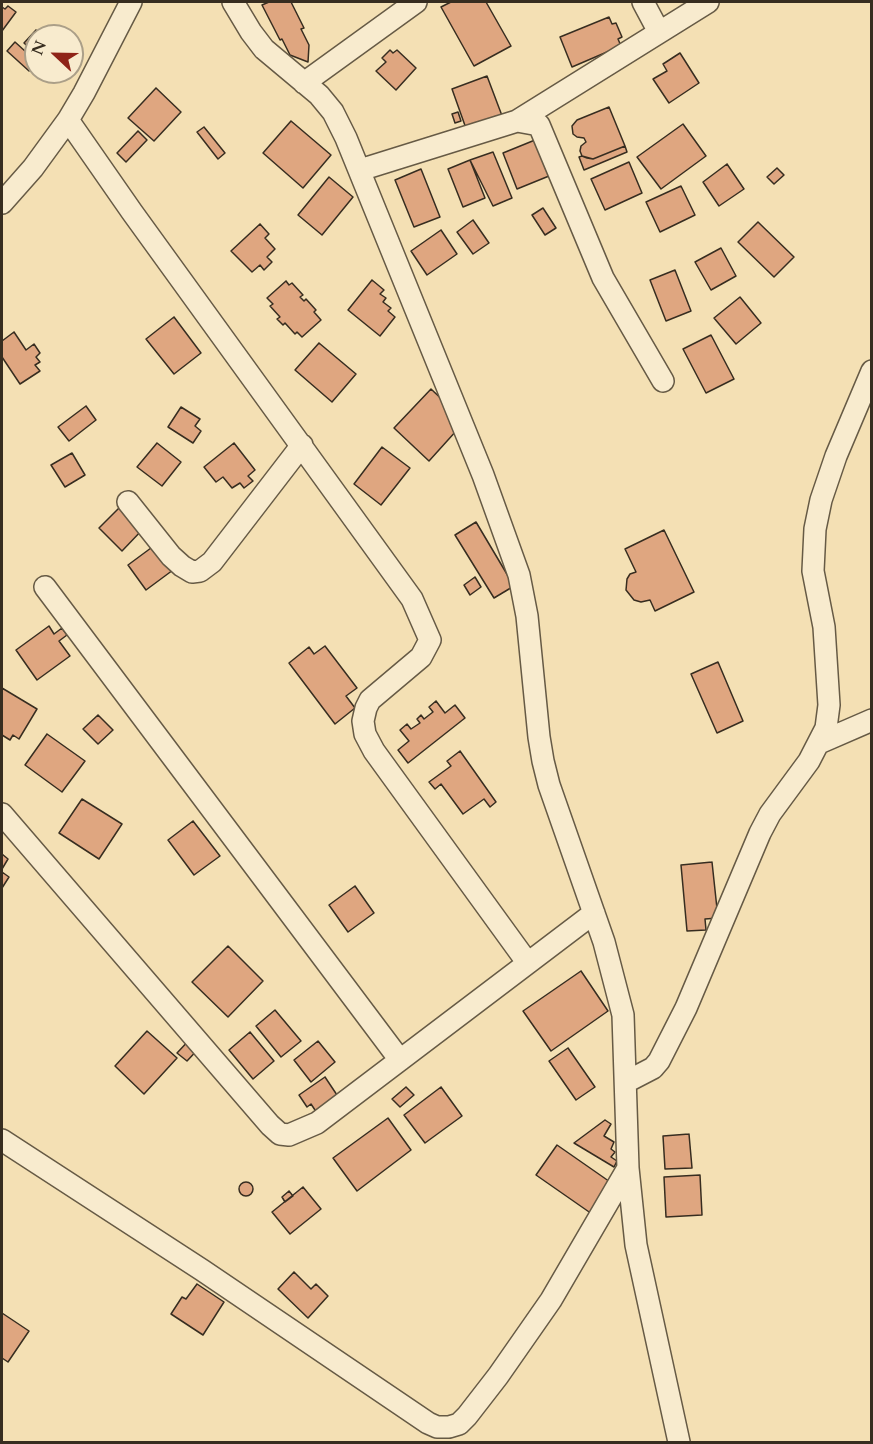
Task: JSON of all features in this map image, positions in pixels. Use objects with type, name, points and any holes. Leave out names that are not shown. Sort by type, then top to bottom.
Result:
[{"type":"street","points":[[2,203],[33,168],[68,120],[131,2]]},
{"type":"street","points":[[233,2],[250,33],[264,50],[319,95],[333,112],[360,170],[483,475],[519,575],[543,761],[549,785],[607,952],[623,1015],[628,1168],[636,1245],[679,1443]]},
{"type":"street","points":[[304,83],[416,2]]},
{"type":"street","points":[[643,2],[659,32]]},
{"type":"street","points":[[360,170],[517,121],[708,2]]},
{"type":"street","points":[[68,120],[412,599],[430,640],[421,657],[370,700],[363,721],[365,734],[374,751],[527,962]]},
{"type":"street","points":[[517,121],[539,125],[603,278],[663,381]]},
{"type":"street","points":[[626,1082],[653,1068],[660,1061],[686,1008],[760,833],[770,814],[809,761],[826,728],[829,705],[824,627],[813,571],[815,529],[836,456],[872,371]]},
{"type":"street","points":[[128,502],[176,561],[187,570],[200,571],[212,562],[302,445]]},
{"type":"street","points":[[45,588],[400,1060]]},
{"type":"street","points":[[819,743],[872,720]]},
{"type":"street","points":[[2,814],[280,1134],[290,1135],[317,1123],[594,913]]},
{"type":"street","points":[[2,1140],[212,1276],[437,1427],[459,1424],[468,1416],[551,1300],[628,1168]]},
{"type":"building","points":[[269,2],[291,2],[304,28],[301,29],[309,45],[308,62],[290,55],[282,39],[280,40],[262,5]]},
{"type":"building","points":[[451,2],[486,2],[511,46],[474,66],[441,7]]},
{"type":"building","points":[[8,6],[16,12],[2,31],[2,7],[5,9]]},
{"type":"building","points":[[609,17],[612,24],[616,23],[622,37],[618,39],[621,46],[572,67],[560,37]]},
{"type":"building","points":[[15,42],[24,50],[24,66],[7,51]]},
{"type":"building","points":[[390,50],[393,53],[397,50],[416,68],[396,90],[376,71],[386,62],[382,58]]},
{"type":"building","points":[[680,53],[699,83],[669,103],[653,79],[667,71],[663,64]]},
{"type":"building","points":[[487,76],[504,121],[468,134],[452,89]]},
{"type":"building","points":[[156,88],[181,112],[154,141],[128,118]]},
{"type":"building","points":[[609,107],[625,146],[593,159],[582,156],[581,146],[586,142],[584,138],[573,134],[572,126],[577,120]]},
{"type":"building","points":[[458,112],[461,121],[455,123],[452,114]]},
{"type":"building","points":[[291,121],[331,155],[303,188],[263,153]]},
{"type":"building","points":[[683,124],[706,156],[661,189],[637,157]]},
{"type":"building","points":[[204,127],[225,153],[218,159],[197,132]]},
{"type":"building","points":[[138,131],[147,140],[126,162],[117,153]]},
{"type":"building","points":[[535,140],[549,176],[517,189],[503,153]]},
{"type":"building","points":[[625,146],[627,152],[584,170],[579,157],[593,159]]},
{"type":"building","points":[[493,152],[512,198],[493,206],[470,160]]},
{"type":"building","points":[[470,160],[485,198],[463,207],[448,169]]},
{"type":"building","points":[[629,162],[642,193],[605,210],[591,179]]},
{"type":"building","points":[[727,164],[744,189],[719,206],[703,182]]},
{"type":"building","points":[[777,168],[784,175],[774,184],[767,177]]},
{"type":"building","points":[[421,169],[440,217],[414,227],[395,180]]},
{"type":"building","points":[[329,177],[353,197],[322,235],[298,215]]},
{"type":"building","points":[[681,186],[695,215],[660,232],[646,202]]},
{"type":"building","points":[[543,208],[556,228],[545,235],[532,215]]},
{"type":"building","points":[[473,220],[489,243],[473,254],[457,232]]},
{"type":"building","points":[[758,222],[794,257],[774,277],[738,242]]},
{"type":"building","points":[[260,224],[269,234],[265,238],[275,249],[267,257],[272,262],[264,270],[260,265],[252,272],[231,251]]},
{"type":"building","points":[[441,230],[457,254],[427,275],[411,251]]},
{"type":"building","points":[[721,248],[736,276],[711,290],[695,262]]},
{"type":"building","points":[[675,270],[691,311],[666,321],[650,280]]},
{"type":"building","points":[[372,280],[384,290],[380,294],[386,298],[383,302],[391,308],[388,311],[395,317],[380,336],[348,310]]},
{"type":"building","points":[[286,281],[289,285],[292,283],[303,295],[300,297],[304,301],[306,299],[321,320],[302,337],[277,319],[280,317],[270,306],[273,304],[267,298]]},
{"type":"building","points":[[740,297],[761,323],[736,344],[714,318]]},
{"type":"building","points":[[174,317],[201,353],[174,374],[146,339]]},
{"type":"building","points":[[14,332],[26,350],[34,344],[40,353],[36,357],[40,362],[35,365],[40,371],[20,384],[2,357],[2,341]]},
{"type":"building","points":[[711,335],[734,379],[706,393],[683,349]]},
{"type":"building","points":[[319,343],[356,374],[332,402],[295,370]]},
{"type":"building","points":[[431,389],[450,407],[454,418],[450,423],[457,430],[429,461],[394,428]]},
{"type":"building","points":[[86,406],[96,420],[69,441],[58,427]]},
{"type":"building","points":[[181,407],[200,419],[195,426],[201,431],[193,443],[168,427]]},
{"type":"building","points":[[157,443],[181,462],[162,486],[137,467]]},
{"type":"building","points":[[234,443],[255,470],[248,476],[253,481],[244,488],[240,483],[232,488],[223,477],[216,482],[204,467]]},
{"type":"building","points":[[382,447],[410,468],[381,505],[354,484]]},
{"type":"building","points":[[72,453],[85,475],[65,487],[51,465]]},
{"type":"building","points":[[121,506],[144,528],[122,551],[99,528]]},
{"type":"building","points":[[476,522],[514,586],[494,598],[455,535]]},
{"type":"building","points":[[664,530],[694,592],[655,611],[650,600],[641,602],[634,600],[626,590],[627,579],[630,574],[636,572],[625,549]]},
{"type":"building","points":[[155,545],[173,570],[146,590],[128,565]]},
{"type":"building","points":[[475,577],[481,587],[470,595],[464,585]]},
{"type":"building","points":[[49,626],[54,634],[62,628],[67,635],[59,641],[70,656],[37,680],[16,650]]},
{"type":"building","points":[[325,646],[357,688],[346,696],[355,708],[335,724],[289,663],[309,647],[314,654]]},
{"type":"building","points":[[718,662],[743,721],[717,733],[691,674]]},
{"type":"building","points":[[2,688],[37,709],[19,739],[13,735],[10,740],[2,735]]},
{"type":"building","points":[[436,701],[445,713],[455,705],[465,718],[408,763],[398,750],[409,741],[400,730],[407,724],[411,729],[420,723],[417,719],[421,715],[424,719],[433,712],[429,707]]},
{"type":"building","points":[[98,715],[113,730],[98,744],[83,729]]},
{"type":"building","points":[[47,734],[85,761],[62,792],[25,765]]},
{"type":"building","points":[[460,751],[496,802],[490,807],[484,799],[463,814],[441,784],[435,789],[429,782],[451,766],[447,761]]},
{"type":"building","points":[[82,799],[122,824],[99,859],[59,833]]},
{"type":"building","points":[[193,821],[220,856],[194,875],[168,840]]},
{"type":"building","points":[[2,854],[8,859],[2,869]]},
{"type":"building","points":[[712,862],[718,918],[705,919],[706,930],[687,931],[681,865]]},
{"type":"building","points":[[2,872],[9,877],[2,888]]},
{"type":"building","points":[[355,886],[374,913],[348,932],[329,905]]},
{"type":"building","points":[[228,946],[263,981],[228,1017],[192,982]]},
{"type":"building","points":[[581,971],[608,1011],[551,1051],[523,1011]]},
{"type":"building","points":[[275,1010],[301,1041],[281,1057],[256,1026]]},
{"type":"building","points":[[147,1031],[177,1058],[144,1094],[115,1066]]},
{"type":"building","points":[[250,1032],[274,1061],[253,1079],[229,1050]]},
{"type":"building","points":[[193,1036],[202,1045],[187,1061],[177,1053]]},
{"type":"building","points":[[318,1041],[335,1062],[311,1082],[294,1060]]},
{"type":"building","points":[[568,1048],[595,1087],[576,1100],[549,1061]]},
{"type":"building","points":[[325,1077],[339,1098],[317,1113],[311,1104],[307,1107],[299,1095]]},
{"type":"building","points":[[406,1087],[414,1095],[400,1107],[392,1099]]},
{"type":"building","points":[[441,1087],[462,1116],[425,1143],[404,1115]]},
{"type":"building","points":[[388,1118],[411,1150],[357,1191],[333,1158]]},
{"type":"building","points":[[605,1120],[611,1124],[604,1136],[614,1142],[611,1149],[615,1152],[611,1157],[617,1161],[614,1167],[574,1143]]},
{"type":"building","points":[[689,1134],[692,1168],[665,1169],[663,1136]]},
{"type":"building","points":[[557,1145],[613,1184],[592,1214],[536,1175]]},
{"type":"building","points":[[700,1175],[702,1215],[666,1217],[664,1177]]},
{"type":"building","points":[[243,1182],[249,1182],[253,1189],[249,1196],[243,1196],[239,1192],[239,1186]]},
{"type":"building","points":[[303,1187],[321,1209],[290,1234],[272,1212]]},
{"type":"building","points":[[289,1191],[293,1196],[285,1202],[282,1197]]},
{"type":"building","points":[[294,1272],[311,1289],[316,1284],[328,1296],[308,1318],[278,1289]]},
{"type":"building","points":[[197,1284],[224,1302],[203,1335],[171,1314],[182,1297],[186,1299]]},
{"type":"building","points":[[2,1313],[29,1331],[8,1362],[2,1358]]}]
